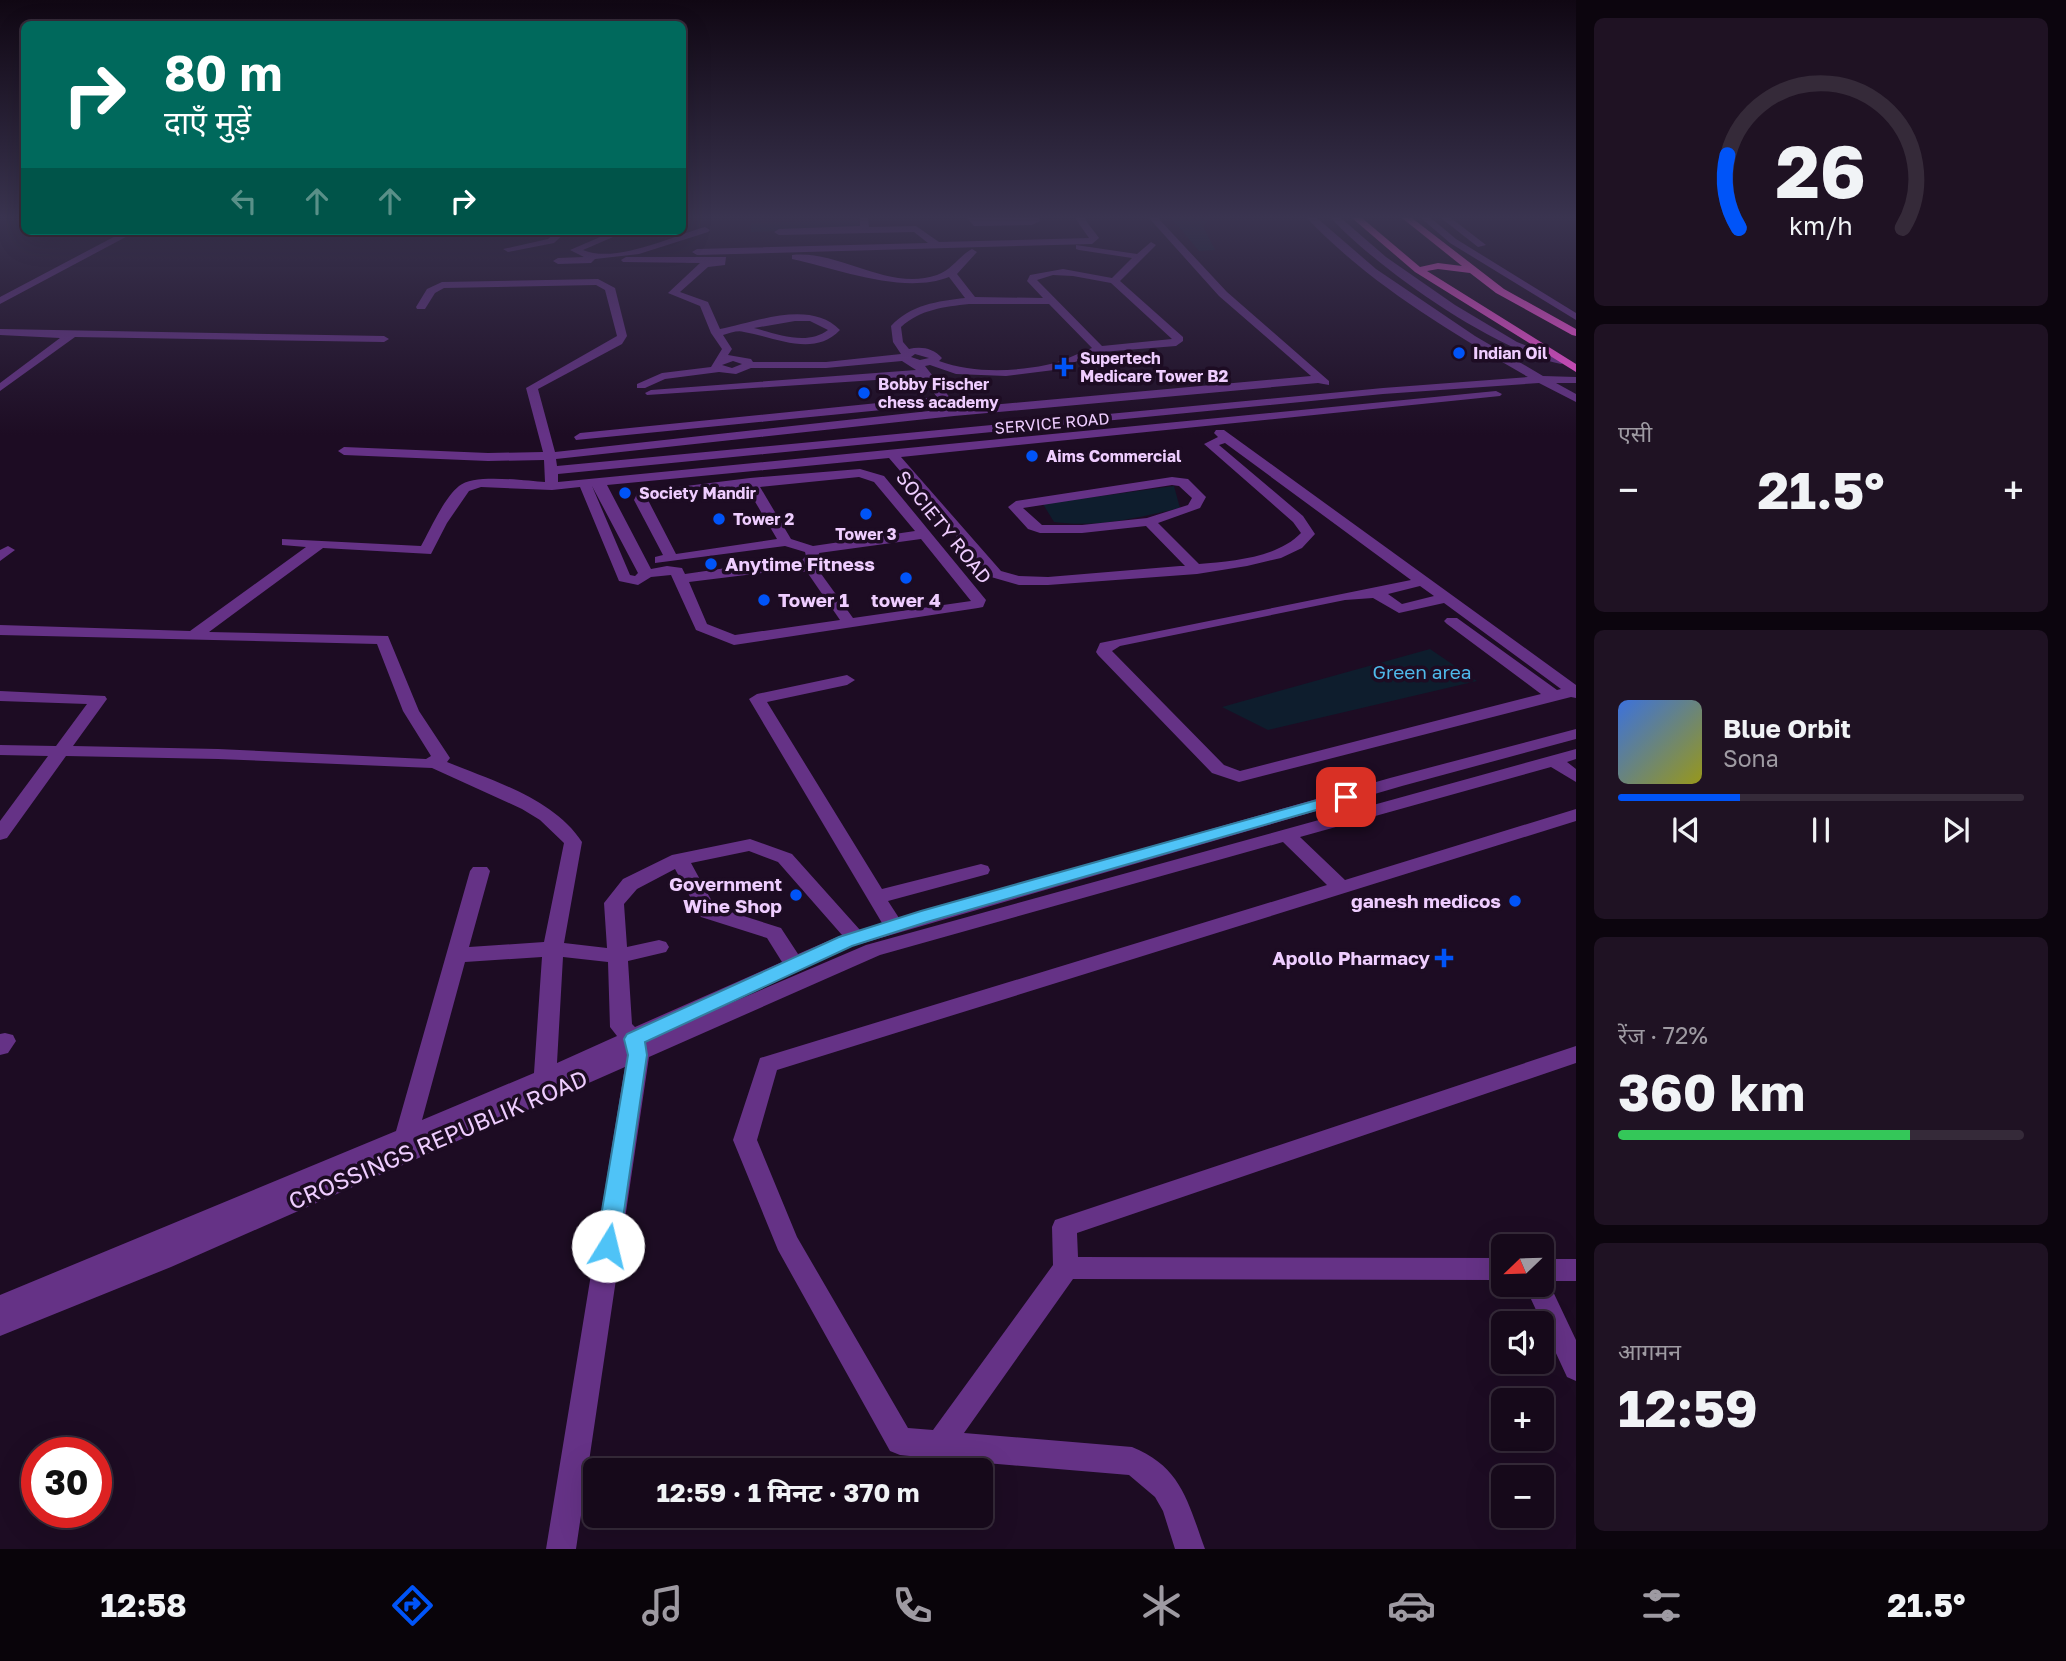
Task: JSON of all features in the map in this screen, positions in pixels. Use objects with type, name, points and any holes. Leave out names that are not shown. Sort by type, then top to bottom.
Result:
[{"type":"main road","points":[[1450,290],[1569,365]]},
{"type":"main road","points":[[1502,290],[1576,333]]},
{"type":"street","points":[[0,301],[20,290]]},
{"type":"street","points":[[421,307],[433,290]]},
{"type":"street","points":[[552,486],[550,463],[532,388],[618,342],[622,336],[611,290]]},
{"type":"street","points":[[675,290],[673,293],[704,304],[716,333],[727,349],[719,365]]},
{"type":"street","points":[[964,290],[972,301]]},
{"type":"street","points":[[1041,290],[1099,349]]},
{"type":"street","points":[[931,362],[956,372],[1006,373],[1050,368],[1099,349],[1172,344],[1179,339],[1124,290]]},
{"type":"street","points":[[1219,290],[1331,388]]},
{"type":"street","points":[[1397,290],[1425,312],[1576,399]]},
{"type":"street","points":[[1426,290],[1524,351],[1569,365]]},
{"type":"street","points":[[1534,290],[1576,317]]},
{"type":"street","points":[[1553,290],[1576,304]]},
{"type":"street","points":[[958,416],[920,368],[905,355],[898,342],[896,326],[900,319],[928,308],[972,301],[1051,301]]},
{"type":"street","points":[[716,333],[747,329],[790,317],[816,318],[835,330],[823,337],[802,341],[747,329]]},
{"type":"street","points":[[0,332],[384,339]]},
{"type":"street","points":[[0,344],[16,332]]},
{"type":"street","points":[[0,388],[71,334]]},
{"type":"street","points":[[930,352],[936,358],[920,368],[646,389],[662,376],[719,365],[738,358],[747,361],[748,365],[827,365],[905,355],[930,352]]},
{"type":"street","points":[[344,451],[488,457],[550,463],[1303,395],[1331,388],[1569,365]]},
{"type":"street","points":[[550,463],[958,416],[1320,379]]},
{"type":"street","points":[[958,416],[1540,379],[1576,380]]},
{"type":"street","name":"SERVICE ROAD","points":[[320,544],[426,551],[440,523],[464,488],[480,483],[552,486],[592,483],[1555,388]]},
{"type":"street","points":[[580,437],[946,400]]},
{"type":"street","points":[[1208,424],[1575,692]]},
{"type":"street","points":[[892,454],[973,548],[1003,578],[1044,580],[1197,570],[1242,562],[1296,547],[1306,540],[1308,534],[1298,519],[1210,444],[1227,438]]},
{"type":"street","name":"SOCIETY ROAD","points":[[844,472],[860,472],[879,479],[958,573],[979,600],[978,604],[734,640],[701,627],[641,500],[643,495],[750,482],[844,472]]},
{"type":"street","points":[[1172,481],[1183,482],[1199,497],[1193,508],[1149,522],[1082,529],[1040,529],[1033,526],[1015,507],[1172,481]]},
{"type":"street","points":[[750,482],[786,542]]},
{"type":"street","points":[[592,483],[624,578],[638,581],[644,569]]},
{"type":"street","points":[[592,483],[644,569]]},
{"type":"street","points":[[1149,522],[1197,570]]},
{"type":"street","points":[[675,569],[786,542],[812,550],[924,534]]},
{"type":"street","points":[[288,542],[320,544]]},
{"type":"street","points":[[193,636],[320,544]]},
{"type":"street","points":[[812,550],[813,557],[806,564],[850,624]]},
{"type":"street","points":[[644,569],[802,564],[812,569]]},
{"type":"street","points":[[1423,581],[1376,593],[1345,596],[1116,642],[1105,646],[1104,652],[1218,769],[1231,776],[1252,774],[1575,692]]},
{"type":"street","points":[[1376,593],[1399,609],[1447,598]]},
{"type":"street","points":[[1478,621],[1455,624],[1554,696]]},
{"type":"street","points":[[0,629],[369,641],[383,639],[411,710],[439,753],[441,758],[434,763]]},
{"type":"street","points":[[847,680],[757,699],[877,897],[879,938]]},
{"type":"street","points":[[0,696],[99,699],[0,834]]},
{"type":"street","points":[[0,1307],[545,1078],[636,1047],[794,965],[1396,782],[1576,734]]},
{"type":"street","points":[[0,750],[434,763],[503,792],[562,827],[573,842],[554,949],[545,1078]]},
{"type":"street","points":[[879,938],[1288,836],[1576,754]]},
{"type":"street","points":[[1553,760],[1576,777]]},
{"type":"street","points":[[1190,1549],[1164,1482],[1149,1469],[1132,1461],[900,1441],[787,1242],[745,1140],[768,1064],[1343,889],[1576,814]]},
{"type":"street","points":[[1288,836],[1343,889]]},
{"type":"street","points":[[561,1549],[636,1047],[621,1027],[614,903],[630,884],[679,859],[750,845],[785,858],[879,938]]},
{"type":"street","points":[[679,859],[708,912],[774,933],[794,965]]},
{"type":"street","points":[[877,897],[981,870]]},
{"type":"street","points":[[405,1137],[480,871]]},
{"type":"street","name":"CROSSINGS REPUBLIK ROAD","points":[[0,1324],[149,1265],[879,938]]},
{"type":"street","points":[[456,956],[554,949],[618,956],[659,947]]},
{"type":"street","points":[[939,1445],[1066,1268],[1065,1227],[1576,1054]]},
{"type":"street","points":[[1066,1268],[1491,1269]]},
{"type":"street","points":[[1554,1270],[1576,1270]]},
{"type":"street","points":[[1542,1297],[1576,1368]]},
{"type":"green space","points":[[1174,486],[1180,508],[1117,521],[1086,524],[1054,522],[1043,504]]},
{"type":"green space","name":"Green area","points":[[1430,649],[1477,681],[1268,730],[1222,707]]},
{"type":"place","name":"Indian Oil","points":[[1459,353]]},
{"type":"place","name":"Supertech Medicare Tower B2","points":[[1064,367]]},
{"type":"place","name":"Bobby Fischer chess academy","points":[[864,393]]},
{"type":"place","name":"Aims Commercial","points":[[1032,456]]},
{"type":"place","name":"Society Mandir","points":[[625,493]]},
{"type":"place","name":"Tower 3","points":[[866,514]]},
{"type":"place","name":"Tower 2","points":[[719,519]]},
{"type":"place","name":"Anytime Fitness","points":[[711,564]]},
{"type":"place","name":"tower 4","points":[[906,578]]},
{"type":"place","name":"Tower 1","points":[[764,600]]},
{"type":"place","name":"Government Wine Shop","points":[[796,895]]},
{"type":"place","name":"ganesh medicos","points":[[1515,901]]},
{"type":"place","name":"Apollo Pharmacy","points":[[1444,958]]},
{"type":"route","points":[[608,1246],[638,1055],[634,1039],[846,942],[921,918],[1346,797]]}]
